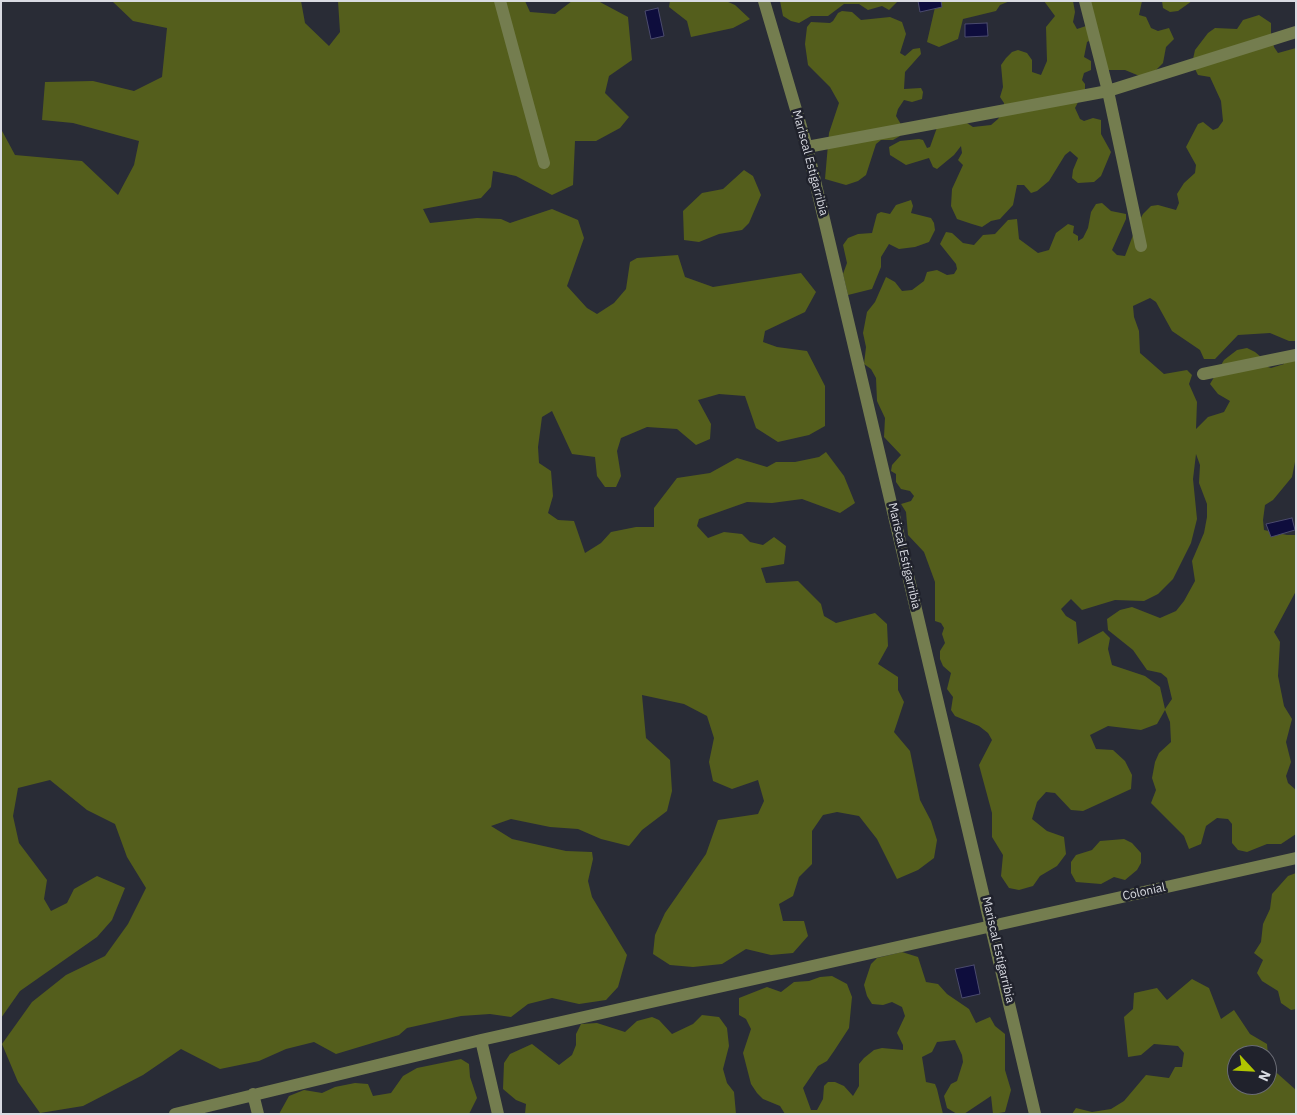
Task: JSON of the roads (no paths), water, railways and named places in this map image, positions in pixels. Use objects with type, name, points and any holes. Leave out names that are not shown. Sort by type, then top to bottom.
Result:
[{"type":"street","points":[[500,1],[544,163]]},
{"type":"street","name":"Mariscal Estigarribia","points":[[764,1],[807,147],[992,925],[1035,1114]]},
{"type":"street","points":[[1085,1],[1108,91],[1141,246]]},
{"type":"street","points":[[807,147],[1108,91],[1296,32]]},
{"type":"street","points":[[1204,374],[1296,355]]},
{"type":"street","name":"Colonial","points":[[175,1114],[481,1040],[1296,858]]},
{"type":"street","points":[[481,1040],[498,1114]]},
{"type":"street","points":[[253,1094],[258,1114]]}]
